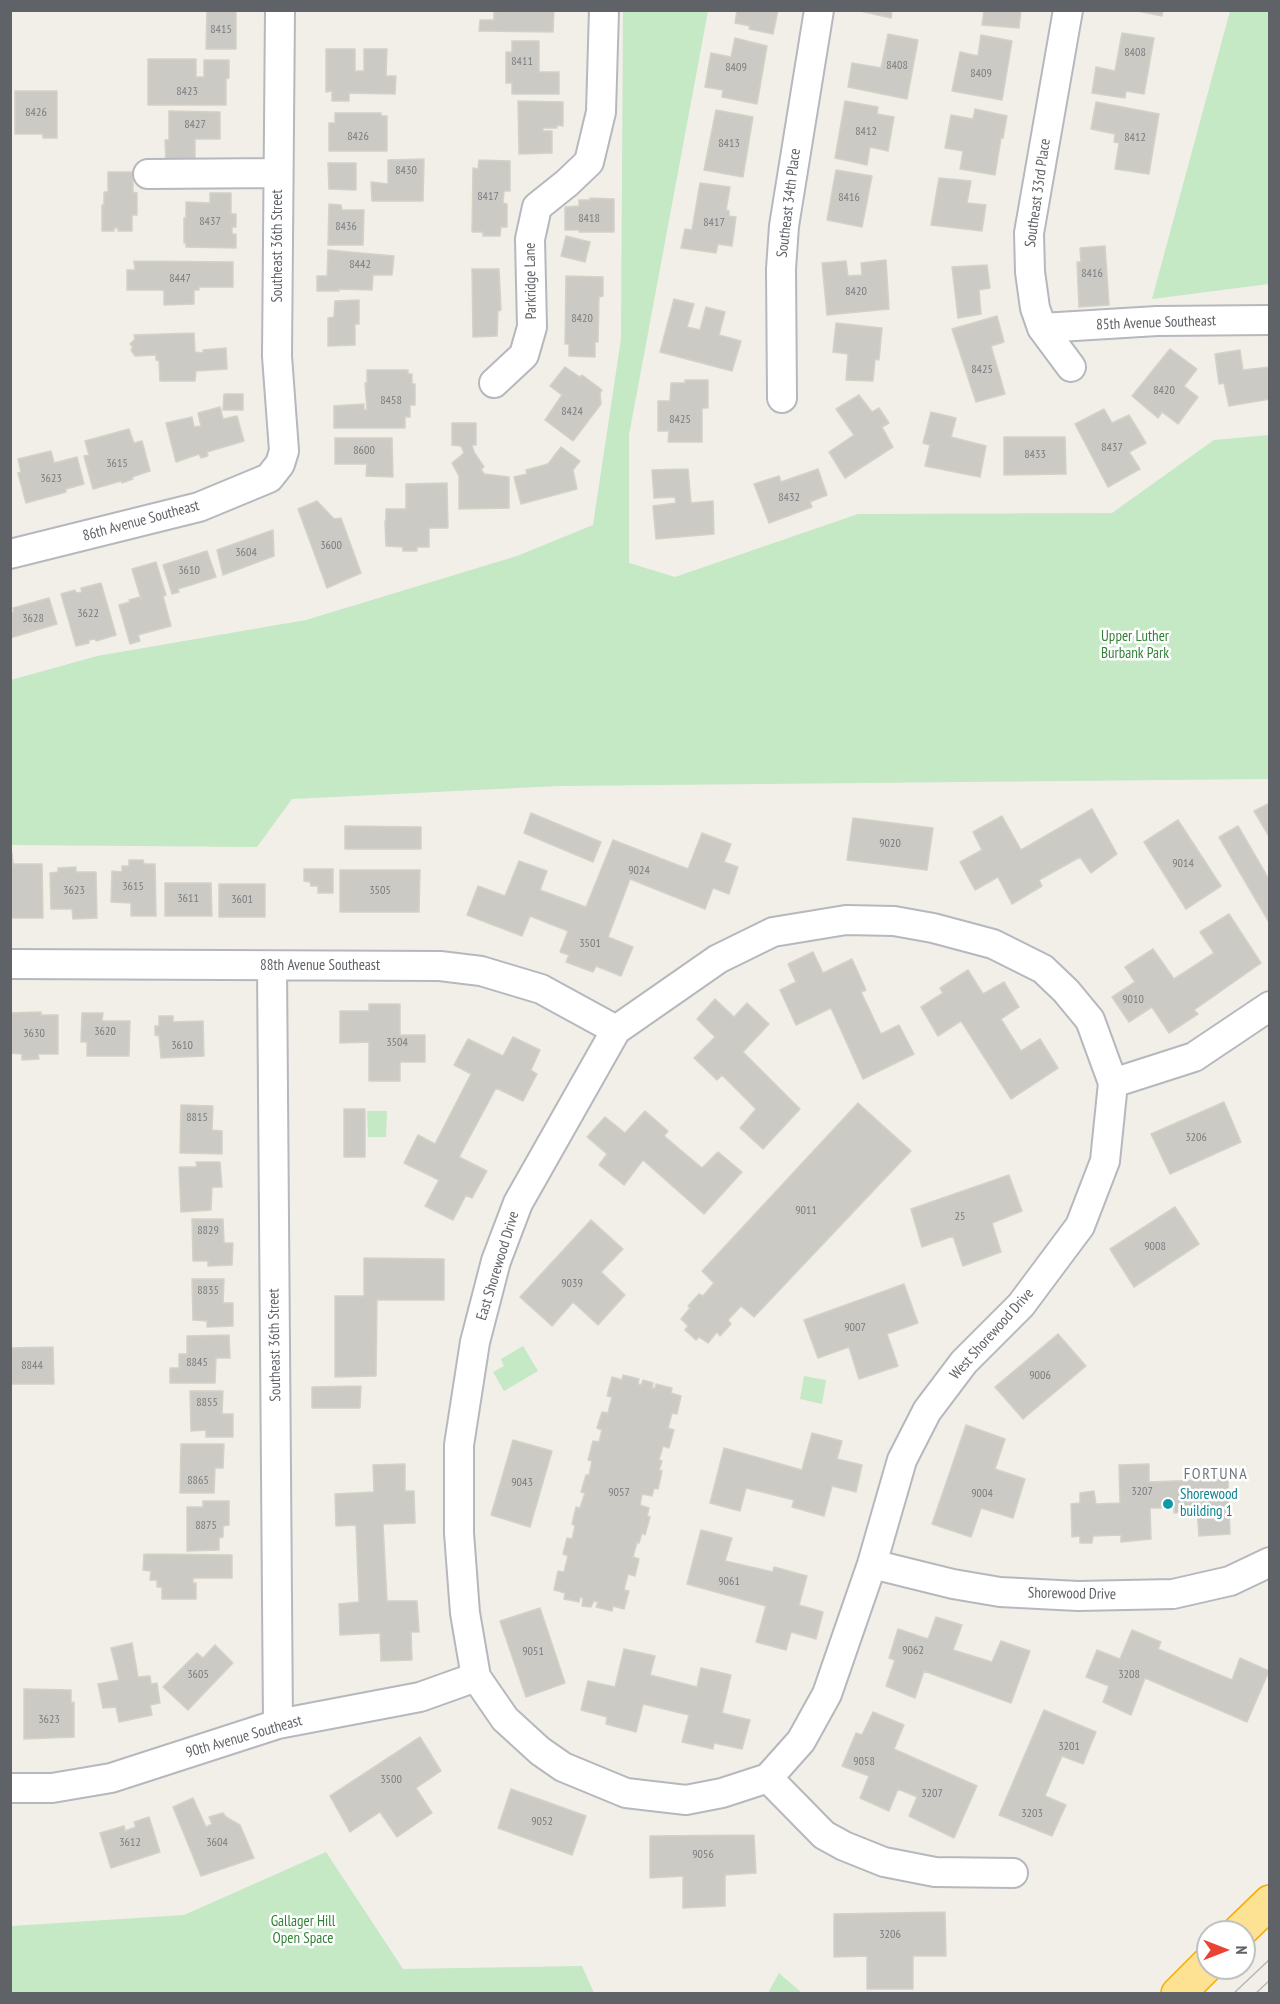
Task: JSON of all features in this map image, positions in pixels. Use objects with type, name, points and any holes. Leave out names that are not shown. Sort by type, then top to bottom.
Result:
[{"type":"highway","points":[[1251,1920],[1269,1902]]},
{"type":"highway","points":[[1178,1994],[1196,1976]]},
{"type":"street","name":"Southeast 36th Street","points":[[269,478],[280,464],[284,451],[277,356],[280,10]]},
{"type":"street","name":"Parkridge Lane","points":[[494,383],[524,355],[532,327],[530,239],[537,207],[589,162],[601,112],[604,10]]},
{"type":"street","name":"Southeast 34th Place","points":[[782,398],[781,269],[784,226],[819,10]]},
{"type":"street","name":"Southeast 33rd Place","points":[[1068,10],[1029,234],[1030,272],[1035,308],[1042,328],[1071,367]]},
{"type":"street","points":[[148,174],[278,173]]},
{"type":"street","name":"85th Avenue Southeast","points":[[1042,328],[1157,321],[1269,320]]},
{"type":"street","name":"86th Avenue Southeast","points":[[10,554],[198,507],[269,478]]},
{"type":"street","name":"East Shorewood Drive","points":[[768,1778],[722,1793],[686,1800],[626,1793],[563,1767],[540,1751],[505,1719],[476,1677],[465,1613],[459,1533],[459,1444],[475,1342],[496,1261],[518,1203],[616,1030],[718,959],[773,932],[846,920],[894,921],[933,928]]},
{"type":"street","name":"West Shorewood Drive","points":[[768,1778],[801,1741],[827,1694],[872,1564],[902,1460],[927,1411],[964,1362],[1021,1305],[1080,1226],[1105,1161],[1113,1083],[1090,1020],[1066,991],[1043,969],[993,944],[933,928]]},
{"type":"street","name":"88th Avenue Southeast","points":[[10,964],[440,966],[481,971],[541,989],[616,1030]]},
{"type":"street","name":"Southeast 36th Street","points":[[272,966],[278,1724]]},
{"type":"street","points":[[1113,1083],[1194,1057],[1269,1006]]},
{"type":"street","name":"Shorewood Drive","points":[[872,1564],[953,1584],[1000,1592],[1078,1596],[1173,1594],[1230,1581],[1269,1562]]},
{"type":"street","name":"90th Avenue Southeast","points":[[10,1788],[52,1788],[111,1778],[278,1724],[420,1697],[476,1677]]},
{"type":"street","points":[[768,1778],[824,1835],[884,1863],[935,1872],[1012,1873]]},
{"type":"green space","name":"Upper Luther Burbank Park","points":[[623,11],[708,11],[629,435],[629,563],[675,577],[858,514],[1112,513],[1214,440],[1269,435],[1269,779],[559,786],[292,799],[257,847],[11,845],[11,680],[97,656],[306,620],[517,556],[593,525],[621,339]]},
{"type":"green space","points":[[1230,11],[1269,11],[1269,284],[1152,299]]},
{"type":"green space","points":[[367,1111],[387,1111],[386,1137],[368,1137]]},
{"type":"green space","points":[[523,1346],[538,1371],[504,1391],[493,1372],[504,1366],[501,1359]]},
{"type":"green space","points":[[804,1376],[826,1380],[822,1404],[800,1399]]},
{"type":"green space","name":"Gallager Hill Open Space","points":[[326,1852],[403,1969],[582,1966],[594,1993],[11,1993],[11,1926],[184,1915]]},
{"type":"green space","points":[[779,1973],[802,1993],[768,1993]]},
{"type":"building","points":[[207,10],[236,10],[236,49],[206,49]]},
{"type":"building","points":[[554,10],[553,32],[479,31],[480,20],[494,20],[494,12]]},
{"type":"building","points":[[737,10],[778,10],[773,34],[749,29],[750,26],[735,23]]},
{"type":"building","points":[[856,10],[892,10],[891,18]]},
{"type":"building","points":[[984,10],[1021,10],[1019,28],[982,25]]},
{"type":"building","points":[[1133,10],[1163,10],[1162,16]]},
{"type":"building","points":[[1122,33],[1154,38],[1144,94],[1126,91],[1125,98],[1092,93],[1096,67],[1115,71]]},
{"type":"building","points":[[888,34],[918,40],[907,99],[848,87],[852,63],[881,68]]},
{"type":"building","points":[[981,35],[1012,41],[1002,100],[952,91],[960,52],[978,56]]},
{"type":"building","points":[[735,38],[767,46],[757,104],[722,97],[723,90],[705,87],[711,53],[731,57]]},
{"type":"building","points":[[512,41],[539,41],[539,72],[559,72],[559,94],[512,94],[512,83],[506,83],[506,52],[512,52]]},
{"type":"building","points":[[326,49],[355,49],[355,71],[364,71],[364,49],[387,49],[386,76],[396,76],[395,94],[349,93],[349,101],[332,101],[332,91],[326,92]]},
{"type":"building","points":[[148,59],[196,59],[196,77],[204,77],[204,60],[229,60],[226,105],[148,105]]},
{"type":"building","points":[[15,91],[57,91],[57,138],[43,138],[43,134],[15,134]]},
{"type":"building","points":[[518,101],[563,102],[563,126],[543,128],[543,131],[552,131],[552,153],[519,154]]},
{"type":"building","points":[[845,101],[878,107],[877,114],[894,117],[888,151],[870,147],[867,165],[835,158]]},
{"type":"building","points":[[1096,102],[1159,114],[1149,174],[1115,169],[1119,143],[1114,142],[1115,134],[1091,129]]},
{"type":"building","points":[[975,109],[1007,116],[995,175],[960,169],[963,151],[945,148],[951,115],[973,119]]},
{"type":"building","points":[[716,110],[753,117],[743,177],[704,170]]},
{"type":"building","points":[[169,111],[220,112],[220,139],[195,139],[195,162],[166,163],[165,140],[169,140]]},
{"type":"building","points":[[335,113],[381,113],[381,116],[387,116],[387,151],[329,151],[329,123],[335,123]]},
{"type":"building","points":[[424,159],[423,201],[372,201],[371,182],[388,184],[388,160]]},
{"type":"building","points":[[479,160],[510,161],[510,191],[504,191],[503,203],[507,204],[507,227],[501,227],[500,236],[483,236],[483,232],[472,232],[473,168],[478,169]]},
{"type":"building","points":[[328,163],[356,163],[356,190],[329,189]]},
{"type":"building","points":[[836,170],[872,176],[862,227],[827,220]]},
{"type":"building","points":[[108,172],[133,172],[133,192],[137,193],[137,215],[132,215],[132,231],[118,231],[118,228],[114,228],[114,231],[102,231],[102,205],[104,205],[104,192],[108,192]]},
{"type":"building","points":[[939,178],[971,181],[967,203],[986,205],[982,231],[931,225]]},
{"type":"building","points":[[700,183],[730,187],[726,210],[729,211],[729,216],[736,217],[732,246],[718,244],[716,253],[681,248],[685,229],[692,230]]},
{"type":"building","points":[[210,193],[231,193],[231,214],[236,214],[236,227],[232,227],[232,234],[236,234],[236,248],[186,247],[184,243],[186,202],[210,203]]},
{"type":"building","points":[[590,198],[614,199],[614,232],[565,230],[565,207],[579,206],[579,200],[590,200]]},
{"type":"building","points":[[329,204],[341,205],[342,210],[364,210],[363,245],[328,245]]},
{"type":"building","points":[[566,236],[590,242],[585,262],[561,256]]},
{"type":"building","points":[[1105,246],[1109,305],[1079,307],[1077,262],[1081,262],[1080,248]]},
{"type":"building","points":[[328,250],[394,256],[392,275],[373,275],[372,290],[317,291],[317,276],[327,276]]},
{"type":"building","points":[[886,260],[889,309],[827,315],[822,263],[846,261],[848,276],[862,275],[861,263]]},
{"type":"building","points":[[134,261],[233,262],[233,287],[199,287],[199,290],[194,290],[194,304],[164,305],[164,290],[127,290],[127,270],[135,270]]},
{"type":"building","points":[[987,265],[990,288],[979,290],[981,314],[958,318],[952,267]]},
{"type":"building","points":[[472,269],[499,269],[501,310],[498,311],[497,336],[473,337]]},
{"type":"building","points":[[566,276],[603,277],[603,296],[599,297],[598,342],[595,342],[595,357],[569,356],[569,344],[565,344]]},
{"type":"building","points":[[674,299],[694,304],[687,327],[700,330],[706,307],[725,312],[719,335],[741,341],[732,371],[660,352]]},
{"type":"building","points":[[359,300],[359,324],[355,324],[355,345],[328,346],[328,318],[334,317],[335,301]]},
{"type":"building","points":[[997,316],[1004,342],[991,346],[1005,394],[976,402],[952,329]]},
{"type":"building","points":[[836,323],[882,328],[879,360],[875,359],[873,381],[846,380],[848,354],[833,352]]},
{"type":"building","points":[[194,333],[195,352],[203,353],[203,350],[226,348],[227,369],[196,371],[195,381],[160,381],[159,361],[156,360],[156,355],[135,356],[131,350],[133,347],[130,344],[135,339],[134,335]]},
{"type":"building","points":[[1170,349],[1197,369],[1184,386],[1198,397],[1178,424],[1162,412],[1158,418],[1132,396]]},
{"type":"building","points":[[1240,350],[1243,370],[1270,367],[1270,399],[1229,406],[1224,383],[1219,384],[1215,354]]},
{"type":"building","points":[[565,367],[580,377],[582,375],[602,390],[601,404],[573,441],[545,420],[562,395],[550,386]]},
{"type":"building","points":[[367,370],[408,370],[408,374],[412,374],[412,384],[415,384],[415,405],[410,405],[410,417],[405,417],[405,428],[334,428],[334,406],[364,404],[364,410],[367,410],[365,383],[367,383]]},
{"type":"building","points":[[685,380],[708,380],[708,408],[702,408],[702,442],[668,442],[669,431],[658,431],[658,401],[670,401],[671,383],[685,383]]},
{"type":"building","points":[[224,394],[243,394],[243,410],[223,410]]},
{"type":"building","points":[[859,395],[872,412],[879,408],[889,423],[882,427],[893,447],[845,478],[829,452],[854,435],[836,409]]},
{"type":"building","points":[[220,407],[223,419],[237,416],[244,441],[207,452],[208,456],[201,458],[199,454],[176,462],[166,423],[192,417],[194,427],[201,426],[198,413]]},
{"type":"building","points":[[1104,409],[1112,423],[1129,415],[1146,443],[1129,452],[1140,469],[1108,487],[1075,424]]},
{"type":"building","points":[[931,412],[956,418],[951,437],[986,446],[980,477],[925,466],[930,445],[923,443]]},
{"type":"building","points":[[452,423],[476,423],[476,445],[472,445],[474,452],[484,467],[481,469],[484,474],[509,477],[509,508],[459,509],[459,476],[452,463],[464,453],[461,446],[452,445]]},
{"type":"building","points":[[129,429],[134,443],[142,441],[150,471],[122,483],[121,481],[93,489],[84,456],[89,455],[85,441]]},
{"type":"building","points":[[1004,437],[1065,437],[1066,474],[1004,475]]},
{"type":"building","points":[[335,438],[392,438],[393,477],[366,476],[367,464],[335,464]]},
{"type":"building","points":[[561,447],[580,461],[573,470],[577,489],[521,504],[514,477],[527,474],[526,470],[548,464]]},
{"type":"building","points":[[51,451],[54,463],[77,457],[84,484],[66,489],[66,492],[26,503],[18,473],[21,472],[18,459]]},
{"type":"building","points":[[688,469],[691,503],[713,501],[714,534],[656,539],[653,506],[676,503],[675,497],[654,498],[652,470]]},
{"type":"building","points":[[818,469],[827,495],[810,502],[812,507],[769,523],[754,484],[779,476],[781,482]]},
{"type":"building","points":[[447,483],[448,528],[429,528],[429,547],[417,547],[417,551],[403,551],[403,547],[386,546],[386,509],[406,509],[406,484]]},
{"type":"building","points":[[317,501],[334,519],[341,518],[361,573],[327,588],[298,509]]},
{"type":"building","points":[[273,530],[274,556],[223,575],[217,550]]},
{"type":"building","points":[[207,551],[216,577],[178,589],[179,592],[172,594],[163,565]]},
{"type":"building","points":[[156,562],[166,595],[163,596],[171,626],[138,635],[140,641],[130,644],[119,605],[140,597],[141,599],[132,569]]},
{"type":"building","points":[[101,583],[116,635],[96,641],[95,639],[89,640],[89,643],[76,646],[61,594],[75,590],[76,593],[82,592],[81,588]]},
{"type":"building","points":[[49,598],[57,624],[10,638],[10,613],[14,612],[13,608]]},
{"type":"building","points":[[1270,803],[1270,838],[1254,811]]},
{"type":"building","points":[[1092,809],[1117,854],[1091,873],[1080,857],[1039,880],[1042,886],[1012,904],[998,877],[975,890],[960,862],[982,850],[973,832],[1002,816],[1021,850]]},
{"type":"building","points":[[531,813],[601,842],[593,862],[524,833]]},
{"type":"building","points":[[853,818],[933,828],[927,870],[847,860]]},
{"type":"building","points":[[1178,820],[1221,886],[1186,909],[1144,842]]},
{"type":"building","points":[[345,826],[421,827],[421,849],[345,849]]},
{"type":"building","points":[[1238,826],[1270,881],[1270,924],[1219,837]]},
{"type":"building","points":[[702,833],[731,844],[724,862],[738,867],[729,894],[713,888],[705,909],[630,879],[608,937],[633,947],[621,976],[596,966],[593,972],[566,962],[569,955],[560,952],[568,931],[530,916],[522,936],[467,915],[478,886],[505,896],[519,861],[547,871],[540,890],[586,907],[613,840],[688,869]]},
{"type":"building","points":[[10,853],[12,853],[13,864],[42,864],[43,918],[10,918]]},
{"type":"building","points":[[129,860],[143,860],[144,864],[155,864],[156,916],[131,916],[131,903],[111,902],[112,871],[122,872],[122,866],[129,866]]},
{"type":"building","points":[[76,867],[76,872],[96,872],[97,918],[73,919],[72,909],[51,909],[50,873],[58,872],[58,868]]},
{"type":"building","points":[[304,869],[333,869],[333,893],[318,893],[318,886],[311,886],[310,882],[304,881]]},
{"type":"building","points":[[340,870],[420,870],[419,912],[340,912]]},
{"type":"building","points":[[165,883],[211,883],[212,916],[165,916]]},
{"type":"building","points":[[219,884],[265,884],[265,917],[219,917]]},
{"type":"building","points":[[1229,914],[1261,963],[1194,1010],[1198,1014],[1169,1033],[1152,1007],[1129,1022],[1112,997],[1135,982],[1125,967],[1153,949],[1174,979],[1214,953],[1200,932]]},
{"type":"building","points":[[813,952],[823,973],[852,959],[866,990],[861,992],[881,1034],[899,1025],[914,1054],[863,1079],[831,1008],[796,1025],[780,990],[796,982],[788,964]]},
{"type":"building","points":[[968,970],[983,994],[1004,982],[1019,1007],[1001,1019],[1021,1051],[1040,1039],[1058,1068],[1011,1099],[961,1021],[938,1036],[921,1007],[943,993],[940,988]]},
{"type":"building","points":[[715,999],[734,1017],[747,1003],[769,1024],[743,1052],[800,1109],[763,1149],[740,1128],[756,1109],[722,1075],[717,1080],[694,1058],[715,1037],[697,1019]]},
{"type":"building","points":[[369,1004],[400,1004],[400,1035],[425,1035],[425,1062],[400,1062],[400,1081],[369,1081],[369,1042],[340,1043],[340,1011],[369,1011]]},
{"type":"building","points":[[41,1012],[41,1015],[58,1015],[58,1054],[38,1054],[39,1059],[22,1060],[22,1054],[10,1053],[10,1013]]},
{"type":"building","points":[[82,1013],[103,1013],[102,1021],[130,1021],[129,1056],[87,1056],[87,1042],[81,1042]]},
{"type":"building","points":[[159,1016],[173,1016],[173,1022],[203,1021],[204,1056],[161,1058],[159,1036],[155,1035],[155,1026],[159,1026]]},
{"type":"building","points":[[513,1037],[540,1050],[531,1070],[537,1074],[523,1101],[496,1088],[459,1157],[487,1171],[472,1198],[466,1195],[453,1220],[425,1206],[439,1180],[404,1163],[418,1135],[435,1144],[471,1074],[454,1065],[468,1039],[503,1056]]},
{"type":"building","points":[[1224,1102],[1241,1142],[1170,1174],[1151,1134]]},
{"type":"building","points":[[858,1103],[911,1151],[754,1317],[741,1306],[728,1320],[731,1324],[720,1336],[717,1332],[708,1343],[699,1337],[696,1340],[685,1330],[688,1326],[681,1319],[690,1308],[688,1306],[699,1294],[703,1296],[714,1283],[702,1271]]},
{"type":"building","points":[[181,1105],[213,1106],[212,1130],[222,1131],[222,1154],[180,1153]]},
{"type":"building","points":[[344,1109],[365,1109],[365,1157],[344,1157]]},
{"type":"building","points":[[645,1111],[668,1131],[664,1136],[702,1168],[718,1152],[742,1172],[704,1214],[643,1160],[624,1185],[599,1165],[607,1154],[587,1137],[605,1117],[625,1133]]},
{"type":"building","points":[[196,1162],[220,1162],[222,1187],[212,1187],[211,1210],[181,1212],[179,1167],[197,1167]]},
{"type":"building","points":[[1009,1175],[1022,1211],[992,1223],[1001,1252],[963,1266],[953,1236],[922,1247],[911,1209]]},
{"type":"building","points":[[1175,1207],[1199,1244],[1134,1287],[1110,1249]]},
{"type":"building","points":[[192,1219],[223,1219],[224,1243],[233,1243],[232,1265],[208,1266],[208,1261],[193,1261]]},
{"type":"building","points":[[591,1220],[623,1249],[601,1272],[625,1295],[598,1325],[573,1302],[552,1326],[520,1297]]},
{"type":"building","points":[[364,1258],[444,1259],[444,1300],[377,1300],[376,1376],[335,1377],[335,1296],[364,1296]]},
{"type":"building","points":[[192,1279],[224,1279],[223,1303],[233,1303],[233,1326],[207,1327],[207,1321],[193,1320]]},
{"type":"building","points":[[904,1284],[918,1323],[887,1334],[898,1366],[859,1379],[849,1347],[818,1358],[804,1320]]},
{"type":"building","points":[[1058,1334],[1086,1366],[1023,1419],[995,1387]]},
{"type":"building","points":[[229,1335],[230,1358],[216,1358],[215,1383],[170,1383],[170,1368],[179,1368],[179,1354],[187,1354],[187,1336]]},
{"type":"building","points":[[53,1347],[54,1384],[10,1384],[10,1348]]},
{"type":"building","points":[[623,1375],[639,1379],[638,1384],[641,1385],[643,1380],[653,1383],[652,1388],[655,1388],[656,1384],[672,1388],[671,1393],[681,1396],[677,1414],[672,1413],[668,1428],[674,1430],[669,1448],[663,1446],[659,1460],[662,1461],[659,1470],[662,1471],[658,1489],[654,1488],[652,1496],[642,1494],[640,1505],[649,1508],[647,1516],[650,1517],[645,1535],[642,1533],[639,1543],[637,1542],[633,1557],[639,1559],[635,1576],[628,1574],[624,1590],[629,1591],[624,1609],[613,1606],[612,1611],[596,1607],[598,1602],[594,1601],[591,1607],[582,1606],[583,1598],[580,1597],[579,1602],[564,1599],[565,1593],[554,1590],[558,1571],[564,1572],[568,1556],[563,1554],[567,1538],[572,1539],[575,1526],[572,1524],[576,1507],[580,1508],[585,1493],[581,1492],[586,1475],[589,1475],[592,1461],[588,1460],[593,1441],[599,1442],[602,1430],[597,1428],[602,1412],[608,1413],[612,1397],[607,1396],[612,1377],[622,1380]]},
{"type":"building","points":[[361,1386],[360,1408],[312,1408],[312,1387]]},
{"type":"building","points":[[190,1391],[223,1391],[222,1414],[233,1414],[233,1437],[206,1437],[206,1430],[191,1431]]},
{"type":"building","points":[[966,1425],[1005,1439],[995,1469],[1025,1479],[1013,1518],[981,1508],[971,1537],[932,1524]]},
{"type":"building","points":[[812,1433],[842,1441],[837,1459],[862,1465],[856,1492],[832,1486],[824,1516],[792,1507],[794,1500],[746,1488],[740,1511],[710,1503],[724,1448],[802,1470]]},
{"type":"building","points":[[513,1440],[552,1451],[530,1527],[491,1515]]},
{"type":"building","points":[[181,1444],[224,1444],[223,1468],[215,1468],[214,1493],[180,1493]]},
{"type":"building","points":[[405,1464],[405,1491],[414,1491],[415,1523],[383,1524],[387,1601],[417,1601],[419,1632],[411,1632],[412,1660],[381,1661],[380,1633],[340,1635],[339,1604],[359,1602],[356,1525],[336,1526],[335,1494],[374,1492],[373,1465]]},
{"type":"building","name":"Shorewood building 1","points":[[1149,1464],[1149,1482],[1228,1479],[1230,1534],[1199,1536],[1197,1511],[1174,1513],[1174,1508],[1150,1508],[1151,1539],[1121,1542],[1121,1535],[1093,1536],[1092,1543],[1080,1543],[1080,1536],[1072,1537],[1071,1504],[1080,1503],[1080,1493],[1094,1491],[1096,1504],[1120,1503],[1119,1465]]},
{"type":"building","points":[[203,1501],[229,1501],[229,1525],[223,1526],[223,1537],[219,1538],[219,1550],[187,1551],[187,1507],[203,1507]]},
{"type":"building","points":[[701,1530],[732,1538],[725,1561],[773,1572],[774,1567],[807,1576],[799,1605],[823,1612],[816,1639],[791,1632],[786,1650],[756,1642],[766,1606],[687,1584]]},
{"type":"building","points":[[144,1554],[232,1555],[232,1578],[193,1578],[193,1583],[196,1583],[196,1599],[162,1599],[162,1587],[157,1587],[157,1580],[150,1580],[151,1571],[143,1570]]},
{"type":"building","points":[[540,1608],[565,1683],[526,1697],[500,1621]]},
{"type":"building","points":[[936,1617],[962,1625],[953,1650],[992,1662],[1001,1641],[1030,1651],[1011,1703],[924,1671],[915,1698],[886,1686],[895,1660],[889,1658],[898,1629],[928,1639]]},
{"type":"building","points":[[1132,1630],[1161,1642],[1158,1649],[1232,1680],[1240,1658],[1269,1671],[1247,1722],[1145,1678],[1131,1715],[1103,1702],[1109,1686],[1086,1677],[1097,1650],[1120,1659]]},
{"type":"building","points":[[132,1643],[138,1677],[150,1676],[151,1684],[157,1683],[160,1703],[150,1705],[152,1715],[119,1722],[116,1707],[103,1708],[98,1684],[119,1680],[111,1648]]},
{"type":"building","points":[[215,1645],[233,1663],[188,1710],[163,1687],[197,1653],[203,1658]]},
{"type":"building","points":[[624,1649],[655,1656],[650,1675],[697,1687],[701,1668],[731,1675],[722,1713],[750,1720],[742,1749],[714,1743],[713,1749],[682,1742],[689,1715],[643,1704],[636,1732],[606,1724],[607,1717],[581,1710],[588,1681],[615,1687]]},
{"type":"building","points":[[24,1689],[71,1690],[71,1703],[74,1702],[74,1737],[24,1739]]},
{"type":"building","points":[[1044,1710],[1096,1732],[1083,1764],[1062,1756],[1045,1796],[1066,1805],[1052,1836],[999,1815]]},
{"type":"building","points":[[873,1712],[904,1725],[894,1749],[977,1786],[954,1838],[909,1816],[917,1797],[898,1789],[889,1811],[860,1798],[869,1776],[842,1766],[856,1733],[862,1735]]},
{"type":"building","points":[[420,1737],[441,1771],[416,1788],[432,1813],[397,1837],[380,1812],[350,1832],[330,1796]]},
{"type":"building","points":[[511,1789],[586,1816],[572,1855],[498,1828]]},
{"type":"building","points":[[193,1798],[206,1827],[212,1824],[209,1817],[223,1813],[240,1825],[254,1858],[201,1876],[173,1807]]},
{"type":"building","points":[[149,1817],[160,1852],[111,1868],[100,1833],[124,1826],[125,1831],[136,1827],[134,1822]]},
{"type":"building","points":[[754,1835],[756,1873],[725,1875],[725,1906],[683,1908],[683,1876],[650,1878],[650,1836]]},
{"type":"building","points":[[945,1912],[946,1956],[913,1956],[913,1989],[867,1989],[867,1956],[834,1957],[834,1914]]},
{"type":"tram line","points":[[1233,1994],[1270,1959]]},
{"type":"tram line","points":[[1255,1994],[1270,1980]]},
{"type":"place","name":"Shorewood building 1","points":[[1168,1504]]},
{"type":"district","name":"FORTUNA","points":[[1216,1474]]}]
